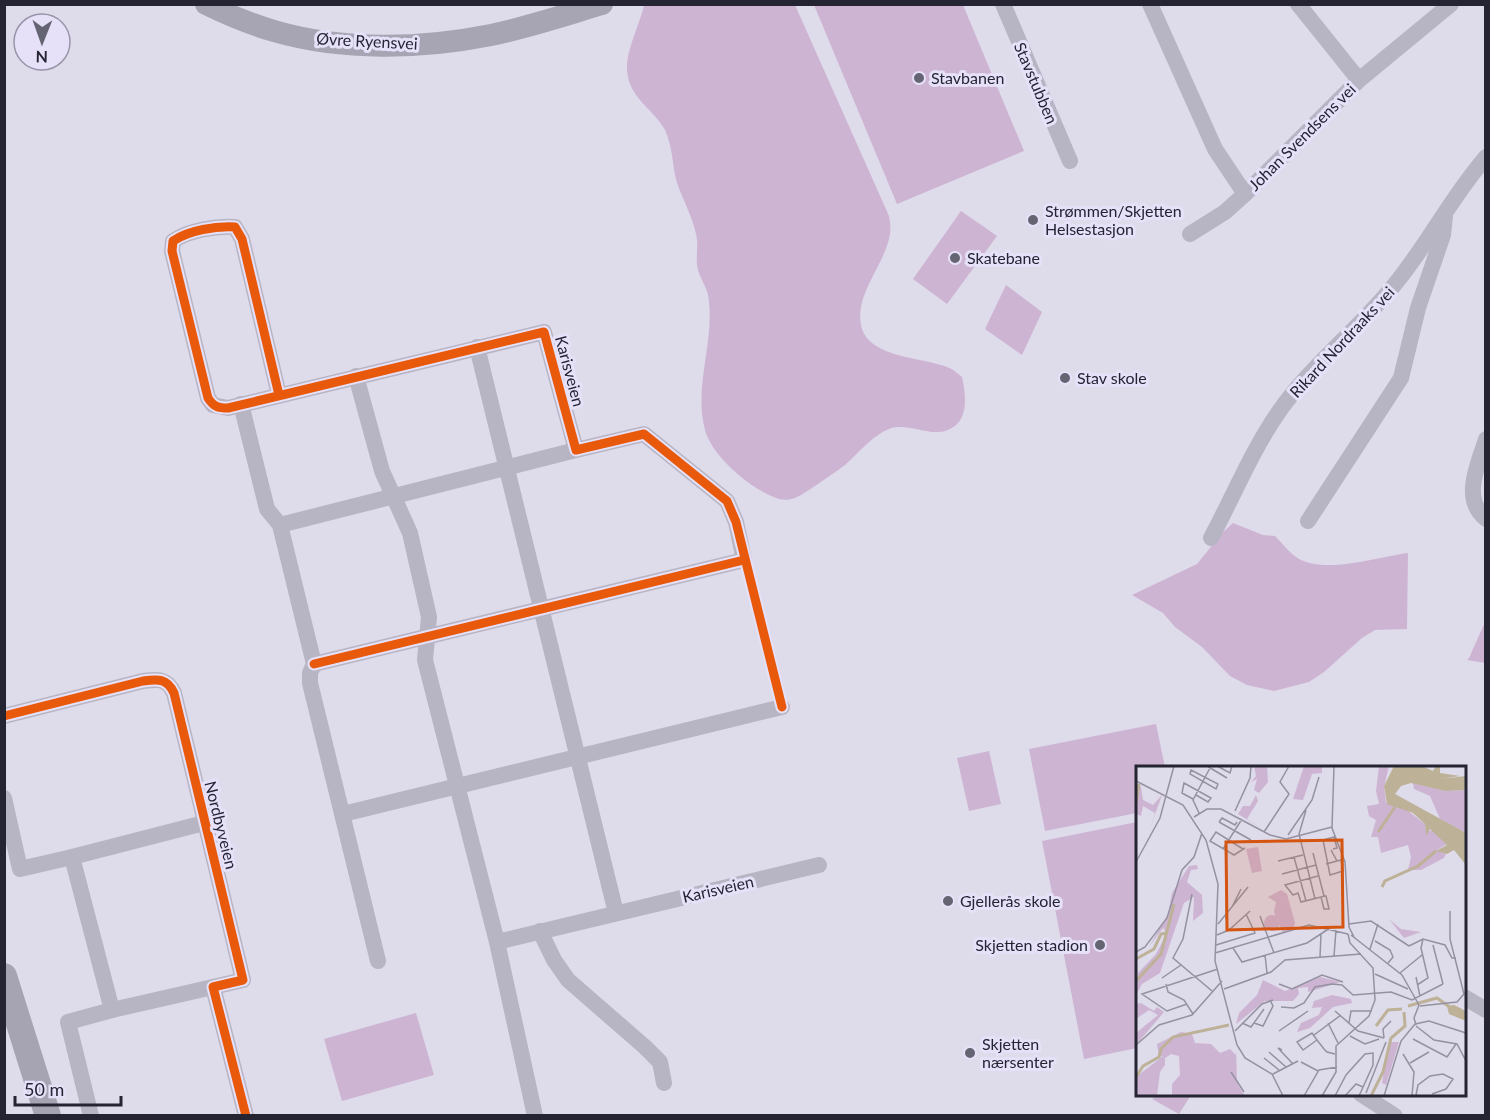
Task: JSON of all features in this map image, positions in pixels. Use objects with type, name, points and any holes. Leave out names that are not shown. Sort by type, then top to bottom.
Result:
[{"type":"main road","points":[[4,976],[48,1116]]},
{"type":"street","name":"Øvre Ryensvei","points":[[206,4],[252,24],[290,35],[337,42],[386,45],[437,43],[492,35],[602,4]]},
{"type":"street","name":"Stavstubben","points":[[1003,4],[1070,161]]},
{"type":"street","name":"Johan Svendsens vei","points":[[1150,4],[1215,148],[1245,194]]},
{"type":"street","name":"Johan Svendsens vei","points":[[1298,4],[1359,80]]},
{"type":"street","name":"Johan Svendsens vei","points":[[1190,234],[1225,212],[1359,80],[1451,4]]},
{"type":"street","name":"Rikard Nordraaks vei","points":[[1211,538],[1248,462],[1280,410],[1309,374],[1382,302],[1413,262],[1445,212],[1485,157]]},
{"type":"street","name":"Rikard Nordraaks vei","points":[[1308,521],[1401,378],[1416,317],[1443,236],[1445,212]]},
{"type":"street","name":"Karisveien","points":[[279,395],[242,239],[235,227],[222,226],[181,236],[174,241],[172,251],[208,398],[213,405],[228,408],[544,332],[576,450]]},
{"type":"street","points":[[477,347],[616,913]]},
{"type":"street","points":[[356,376],[382,471],[392,498],[410,533],[429,617],[425,660],[497,942],[535,1116]]},
{"type":"street","points":[[241,404],[267,509],[280,525],[314,664],[310,673],[310,683],[378,961]]},
{"type":"street","points":[[280,525],[644,434],[727,501],[736,522],[744,560],[314,664]]},
{"type":"street","points":[[1485,439],[1472,487],[1472,496],[1476,509],[1485,519]]},
{"type":"street","name":"Nordbyveien","points":[[4,716],[143,681],[164,681],[170,685],[174,693],[243,980],[68,1022],[91,1116]]},
{"type":"street","points":[[343,814],[782,707]]},
{"type":"street","name":"Nordbyveien","points":[[4,798],[10,854],[20,869],[204,823]]},
{"type":"street","points":[[72,857],[112,1010]]},
{"type":"street","name":"Karisveien","points":[[497,942],[819,865]]},
{"type":"street","points":[[540,931],[554,960],[568,980],[660,1062],[664,1083]]},
{"type":"street","points":[[213,987],[246,1116]]},
{"type":"street","points":[[1466,998],[1485,1010]]},
{"type":"street","points":[[1363,1096],[1395,1116]]},
{"type":"shaded area","points":[[644,5],[795,5],[889,216],[890,232],[887,245],[862,302],[861,325],[865,336],[884,350],[947,367],[962,377],[965,392],[964,408],[959,422],[953,427],[940,432],[900,427],[885,431],[837,471],[789,500],[779,499],[757,489],[735,472],[716,451],[705,430],[702,413],[710,312],[708,295],[697,265],[696,234],[677,183],[670,143],[665,130],[632,89],[627,70],[629,54]]},
{"type":"shaded area","name":"Stavbanen","points":[[814,5],[963,5],[1024,151],[897,204]]},
{"type":"shaded area","name":"Skatebane","points":[[961,211],[997,236],[947,304],[913,279]]},
{"type":"shaded area","points":[[1006,285],[1042,312],[1022,355],[985,329]]},
{"type":"shaded area","points":[[1233,523],[1263,535],[1275,536],[1296,557],[1310,563],[1338,565],[1408,553],[1407,629],[1375,630],[1309,682],[1274,691],[1247,685],[1230,676],[1202,647],[1175,627],[1163,613],[1132,595],[1197,564]]},
{"type":"shaded area","points":[[1485,622],[1485,663],[1467,660],[1469,658]]},
{"type":"shaded area","points":[[1156,724],[1165,766],[1136,766],[1136,813],[1045,831],[1029,749]]},
{"type":"shaded area","points":[[989,751],[1001,804],[969,811],[957,758]]},
{"type":"shaded area","name":"Skjetten stadion","points":[[1136,822],[1136,1048],[1084,1059],[1042,841]]},
{"type":"shaded area","points":[[416,1013],[434,1075],[342,1101],[324,1039]]},
{"type":"shaded area","points":[[1156,1096],[1190,1096],[1179,1114],[1152,1099]]},
{"type":"cycle path","points":[[279,395],[242,239],[235,227],[203,230],[179,237],[173,241],[172,251],[208,398],[219,407],[228,408],[544,332],[576,450],[644,434],[727,501],[736,522],[782,707]]},
{"type":"cycle path","points":[[314,664],[744,560]]},
{"type":"cycle path","points":[[4,716],[143,681],[162,681],[171,688],[243,980],[213,987],[246,1116]]},
{"type":"place","name":"Stavbanen","points":[[919,78]]},
{"type":"place","name":"Strømmen/Skjetten Helsestasjon","points":[[1033,220]]},
{"type":"place","name":"Skatebane","points":[[955,258]]},
{"type":"place","name":"Stav skole","points":[[1065,378]]},
{"type":"place","name":"Gjellerås skole","points":[[948,901]]},
{"type":"place","name":"Skjetten stadion","points":[[1100,945]]},
{"type":"place","name":"Skjetten nærsenter","points":[[970,1053]]}]
